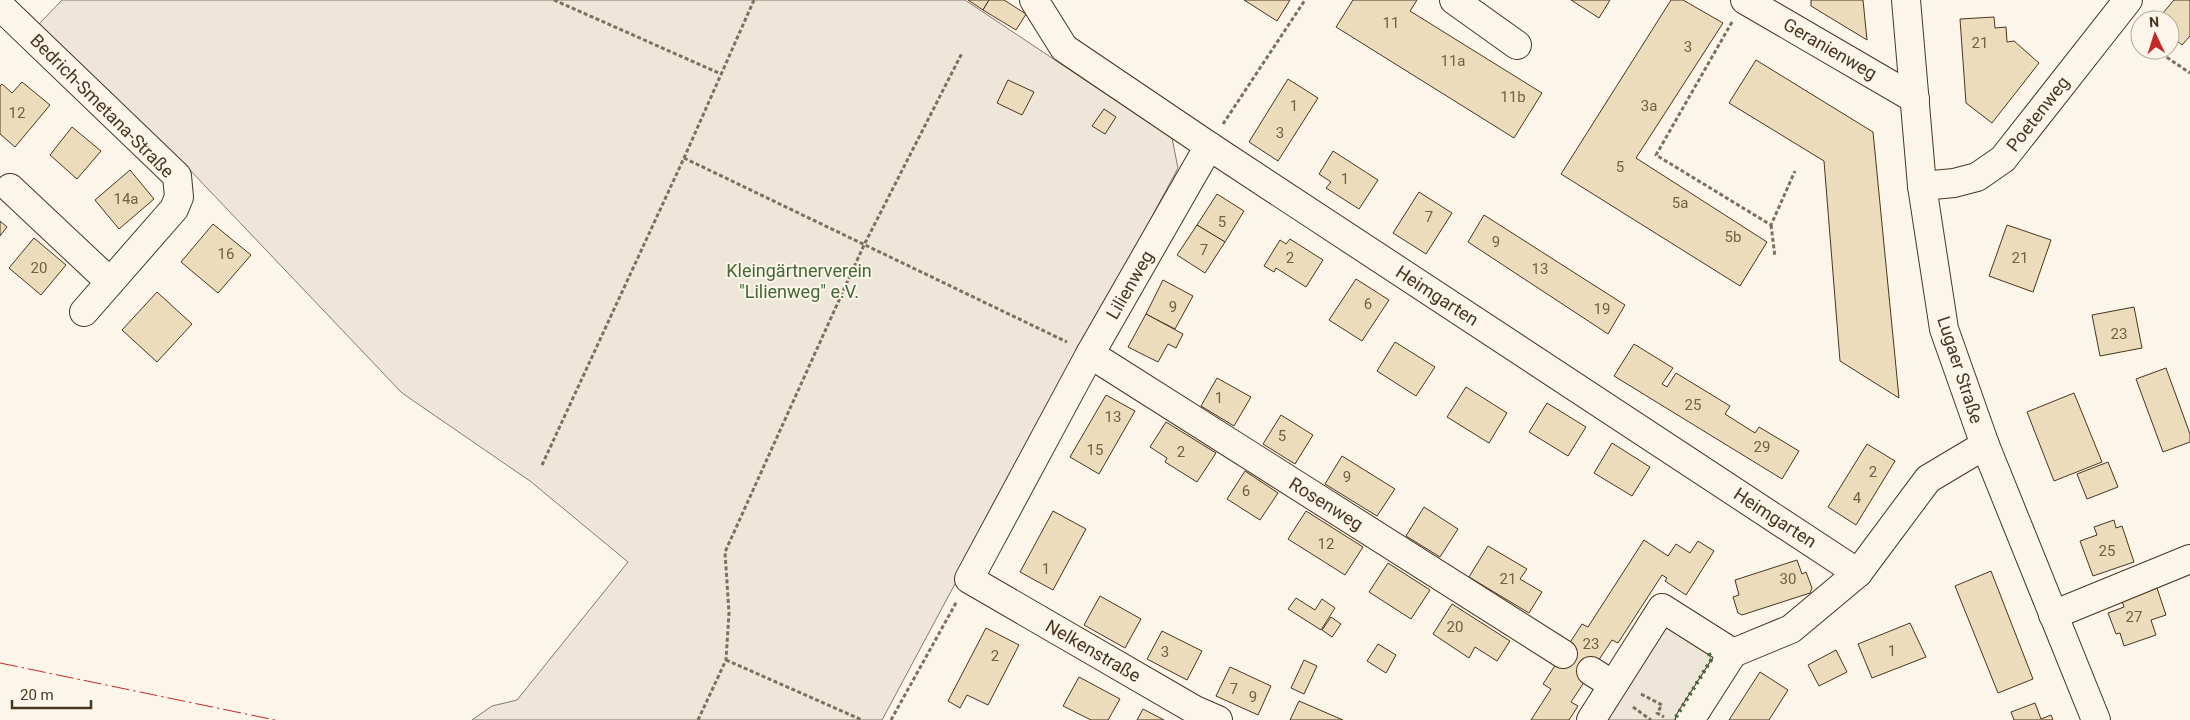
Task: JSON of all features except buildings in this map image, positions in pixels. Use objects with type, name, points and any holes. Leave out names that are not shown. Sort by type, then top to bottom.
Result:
[{"type":"street","name":"Heimgarten","points":[[1034,0],[1064,48],[1209,146],[1858,573]]},
{"type":"street","points":[[1454,0],[1517,45]]},
{"type":"street","name":"Lugaer Straße","points":[[1906,0],[1922,186],[1944,329],[1985,445],[2096,720]]},
{"type":"street","name":"Poetenweg","points":[[1922,186],[1954,183],[1977,177],[2003,159],[2128,0]]},
{"type":"street","name":"Bedrich-Smetana-Straße","points":[[0,6],[177,176],[180,197],[174,209],[84,312]]},
{"type":"street","name":"Geranienweg","points":[[1740,9],[1915,99]]},
{"type":"street","name":"Lilienweg","points":[[969,579],[1090,354],[1209,146]]},
{"type":"street","points":[[10,188],[110,282]]},
{"type":"street","name":"Rosenweg","points":[[1090,354],[1563,654]]},
{"type":"street","points":[[1690,720],[1733,653],[1791,630],[1858,573],[1928,479],[1985,445]]},
{"type":"street","points":[[2054,615],[2190,559]]},
{"type":"street","name":"Nelkenstraße","points":[[969,579],[1195,710],[1218,720]]},
{"type":"street","points":[[1590,720],[1602,678],[1662,608],[1733,653]]},
{"type":"path","points":[[554,0],[721,74]]},
{"type":"path","points":[[542,465],[684,158],[754,0]]},
{"type":"path","points":[[1209,146],[1305,0]]},
{"type":"path","points":[[1740,9],[1656,155],[1771,225]]},
{"type":"path","points":[[698,720],[726,660],[729,613],[725,552],[864,245],[962,53]]},
{"type":"path","points":[[2171,60],[2190,73]]},
{"type":"path","points":[[684,158],[1090,354]]},
{"type":"path","points":[[1775,257],[1771,225],[1795,171]]},
{"type":"path","points":[[891,720],[969,579]]},
{"type":"path","points":[[726,660],[862,720]]},
{"type":"path","points":[[1642,693],[1662,705],[1652,720],[1632,708],[1642,693]]},
{"type":"path","points":[[1657,713],[1669,720]]},
{"type":"green space","name":"Kleingärtnerverein \"Lilienweg\" e.V.","points":[[62,0],[965,0],[1172,138],[1178,168],[882,720],[472,720],[492,706],[517,700],[628,562],[530,481],[402,393],[188,168],[39,24]]},
{"type":"green space","points":[[1665,628],[1675,629],[1707,649],[1711,660],[1674,720],[1603,720]]},
{"type":"hedge","points":[[1676,717],[1711,660],[1708,650]]},
{"type":"power","points":[[0,663],[275,720]]}]
